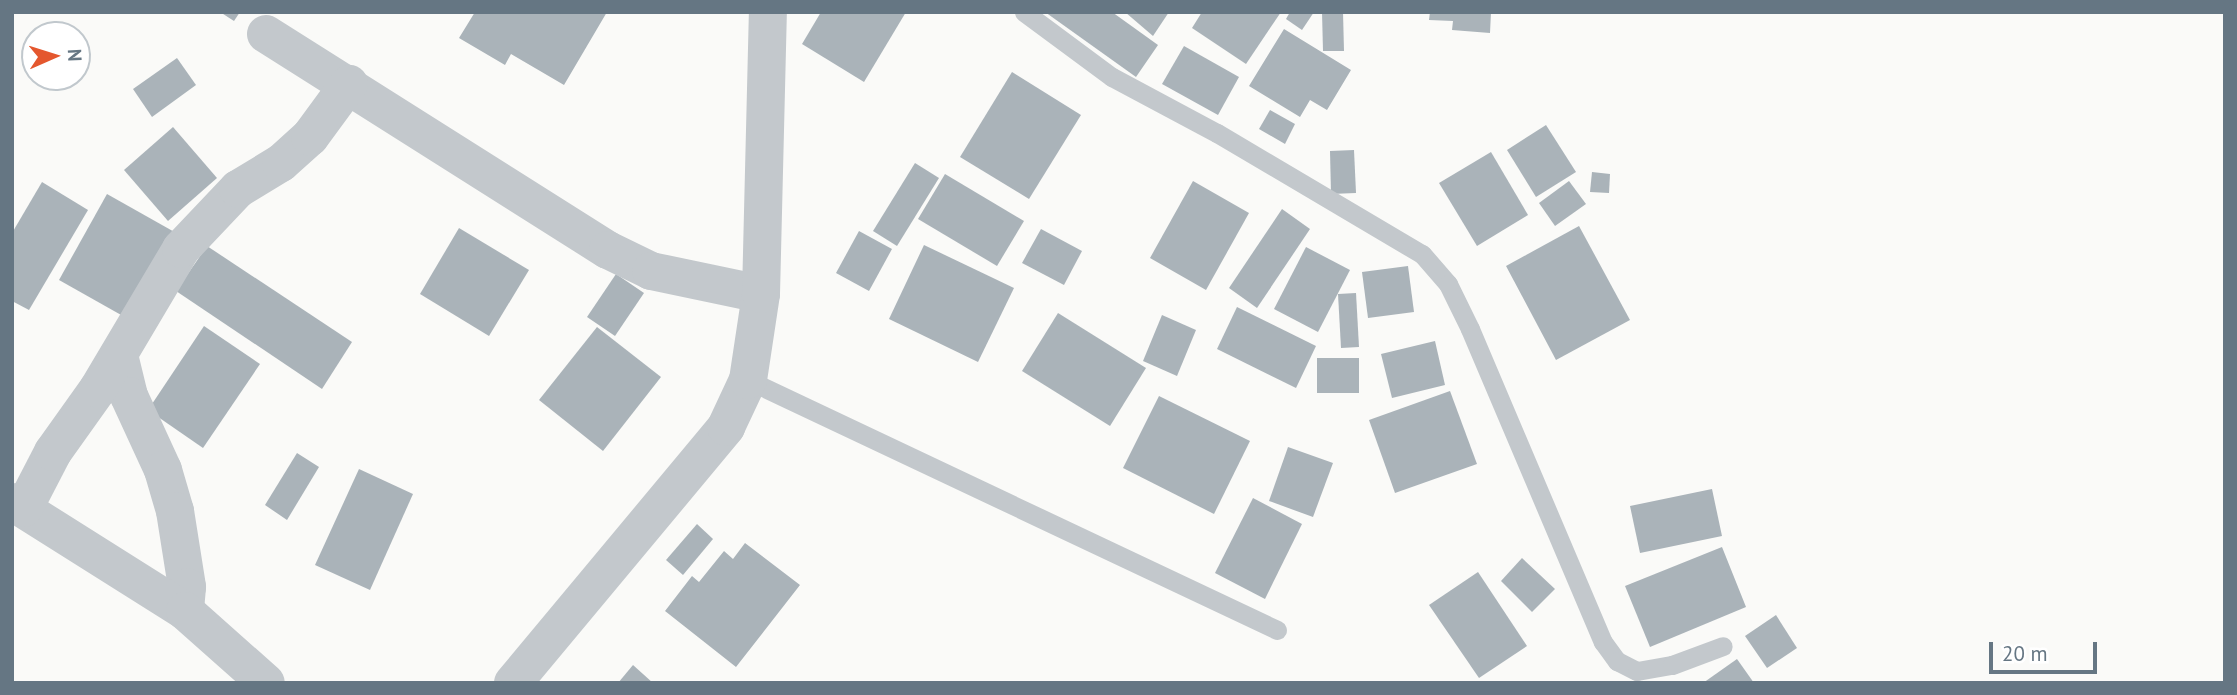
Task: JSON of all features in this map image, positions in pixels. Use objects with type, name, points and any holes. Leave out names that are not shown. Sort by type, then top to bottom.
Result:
[{"type":"street","points":[[513,683],[726,427],[748,380],[761,295],[768,12]]},
{"type":"street","points":[[266,34],[608,250],[651,271],[761,295]]},
{"type":"street","points":[[266,683],[185,611],[18,505],[119,355],[181,249],[210,214],[310,137],[349,84]]},
{"type":"street","points":[[119,355],[130,396],[163,470],[175,511],[187,587],[185,611]]},
{"type":"lane","points":[[1024,12],[1112,77],[1422,254],[1448,284],[1470,329],[1602,642],[1617,661],[1637,671],[1672,665],[1723,646]]},
{"type":"lane","points":[[748,380],[1277,630]]},
{"type":"building","points":[[220,12],[240,12],[234,21]]},
{"type":"building","points":[[475,12],[607,12],[564,85],[511,54],[505,65],[459,38]]},
{"type":"building","points":[[821,12],[906,12],[864,82],[802,44]]},
{"type":"building","points":[[1045,12],[1112,12],[1158,45],[1136,77]]},
{"type":"building","points":[[1125,12],[1169,12],[1153,36]]},
{"type":"building","points":[[1202,12],[1281,12],[1246,64],[1192,28]]},
{"type":"building","points":[[1290,12],[1314,12],[1302,30],[1286,19]]},
{"type":"building","points":[[1322,12],[1343,12],[1344,51],[1323,51]]},
{"type":"building","points":[[1430,12],[1491,12],[1490,33],[1452,30],[1453,21],[1429,20]]},
{"type":"building","points":[[1284,29],[1351,70],[1327,110],[1310,100],[1300,117],[1249,86]]},
{"type":"building","points":[[1184,46],[1239,77],[1218,115],[1162,84]]},
{"type":"building","points":[[177,58],[196,85],[152,117],[133,89]]},
{"type":"building","points":[[1012,72],[1081,115],[1029,199],[960,157]]},
{"type":"building","points":[[1270,110],[1295,124],[1285,144],[1259,129]]},
{"type":"building","points":[[1546,125],[1576,172],[1536,197],[1507,150]]},
{"type":"building","points":[[173,127],[217,178],[168,221],[124,170]]},
{"type":"building","points":[[1354,150],[1356,193],[1331,194],[1330,151]]},
{"type":"building","points":[[1491,152],[1528,215],[1477,246],[1439,183]]},
{"type":"building","points":[[915,163],[939,178],[897,246],[873,231]]},
{"type":"building","points":[[1592,172],[1610,174],[1609,193],[1590,192]]},
{"type":"building","points":[[945,174],[1024,221],[997,266],[918,219]]},
{"type":"building","points":[[1193,181],[1249,213],[1206,290],[1150,258]]},
{"type":"building","points":[[1569,181],[1586,204],[1555,226],[1539,203]]},
{"type":"building","points":[[42,182],[88,210],[29,310],[12,301],[12,233]]},
{"type":"building","points":[[107,194],[178,234],[130,320],[59,280]]},
{"type":"building","points":[[1282,209],[1310,229],[1257,308],[1229,288]]},
{"type":"building","points":[[1579,226],[1630,320],[1556,360],[1506,266]]},
{"type":"building","points":[[459,228],[529,270],[489,336],[420,294]]},
{"type":"building","points":[[1041,229],[1082,251],[1064,285],[1022,263]]},
{"type":"building","points":[[859,231],[892,249],[869,291],[836,273]]},
{"type":"building","points":[[924,245],[1014,288],[978,362],[889,319]]},
{"type":"building","points":[[207,246],[352,342],[322,389],[176,291]]},
{"type":"building","points":[[1306,247],[1350,270],[1318,332],[1274,309]]},
{"type":"building","points":[[1408,266],[1414,312],[1368,318],[1362,272]]},
{"type":"building","points":[[616,274],[644,293],[615,336],[587,317]]},
{"type":"building","points":[[1356,293],[1359,347],[1341,348],[1338,294]]},
{"type":"building","points":[[1237,307],[1316,346],[1296,388],[1217,349]]},
{"type":"building","points":[[1058,313],[1146,368],[1110,426],[1022,371]]},
{"type":"building","points":[[1162,315],[1196,330],[1177,376],[1143,361]]},
{"type":"building","points":[[204,326],[260,364],[203,448],[148,410]]},
{"type":"building","points":[[597,327],[661,377],[603,451],[539,400]]},
{"type":"building","points":[[1435,341],[1445,385],[1392,398],[1381,354]]},
{"type":"building","points":[[1317,358],[1359,358],[1359,393],[1317,393]]},
{"type":"building","points":[[1450,391],[1477,464],[1395,493],[1369,420]]},
{"type":"building","points":[[1159,396],[1250,441],[1214,514],[1123,468]]},
{"type":"building","points":[[1288,447],[1333,463],[1313,517],[1269,501]]},
{"type":"building","points":[[297,453],[319,467],[287,520],[265,505]]},
{"type":"building","points":[[359,469],[413,494],[370,590],[315,565]]},
{"type":"building","points":[[1712,489],[1722,536],[1640,553],[1630,506]]},
{"type":"building","points":[[1253,498],[1302,524],[1265,599],[1215,573]]},
{"type":"building","points":[[697,524],[713,539],[683,575],[666,560]]},
{"type":"building","points":[[745,543],[800,585],[736,667],[665,611],[692,576],[699,582],[724,551],[733,559]]},
{"type":"building","points":[[1722,547],[1746,607],[1650,647],[1625,586]]},
{"type":"building","points":[[1522,558],[1555,589],[1532,612],[1501,581]]},
{"type":"building","points":[[1478,572],[1527,646],[1479,678],[1429,605]]},
{"type":"building","points":[[1776,615],[1797,648],[1767,668],[1745,636]]},
{"type":"building","points":[[1737,659],[1754,683],[1703,683]]},
{"type":"building","points":[[633,665],[653,683],[618,683]]}]
